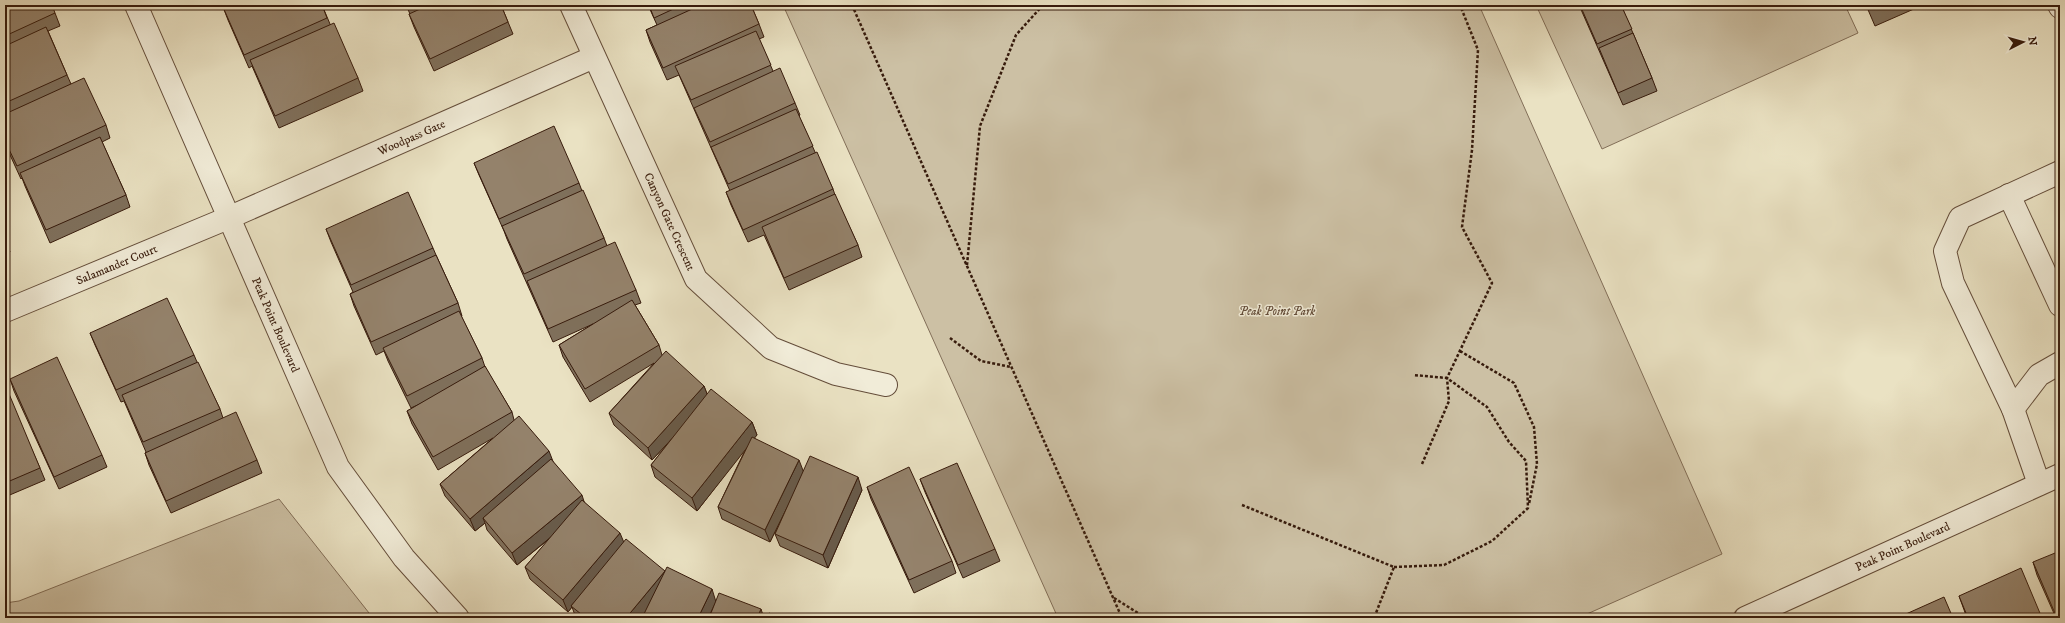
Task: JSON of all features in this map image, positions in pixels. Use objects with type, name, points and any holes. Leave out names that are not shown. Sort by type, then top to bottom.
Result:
[{"type":"street","name":"Peak Point Boulevard","points":[[136,5],[338,467],[404,558],[458,618]]},
{"type":"street","name":"Canyon Gate Crescent","points":[[571,5],[696,279],[771,348],[836,374],[886,385]]},
{"type":"street","name":"Woodpass Gate","points":[[228,218],[594,57]]},
{"type":"street","points":[[2039,484],[2013,409],[1953,283],[1945,251],[1960,218],[2060,172]]},
{"type":"street","points":[[2009,195],[2060,305]]},
{"type":"street","name":"Salamander Court","points":[[5,311],[228,218]]},
{"type":"street","points":[[2013,409],[2040,375],[2060,364]]},
{"type":"street","name":"Peak Point Boulevard","points":[[1746,618],[2060,475]]},
{"type":"path","points":[[852,5],[1122,618]]},
{"type":"path","points":[[967,265],[980,126],[1016,34],[1043,5]]},
{"type":"path","points":[[1422,464],[1449,401],[1447,378],[1492,283],[1462,227],[1472,150],[1478,50],[1460,5]]},
{"type":"path","points":[[950,338],[981,361],[1011,367]]},
{"type":"path","points":[[1242,505],[1394,567],[1444,565],[1492,541],[1528,508],[1537,464],[1534,427],[1514,383],[1460,351]]},
{"type":"path","points":[[1413,375],[1447,378],[1488,407],[1509,442],[1526,461],[1528,508]]},
{"type":"path","points":[[1374,618],[1394,567]]},
{"type":"path","points":[[1113,598],[1146,618]]},
{"type":"green space","name":"Peak Point Park","points":[[783,5],[1479,5],[1722,554],[1578,618],[1058,618]]},
{"type":"green space","points":[[1536,5],[1845,5],[1858,33],[1602,149]]},
{"type":"green space","points":[[279,499],[373,618],[5,618],[5,603],[19,601]]},
{"type":"building","points":[[5,5],[52,5],[55,13],[5,36]]},
{"type":"building","points":[[229,5],[322,5],[327,18],[244,55],[223,7]]},
{"type":"building","points":[[407,5],[415,5],[409,8]]},
{"type":"building","points":[[429,5],[501,5],[508,22],[430,59],[409,14]]},
{"type":"building","points":[[649,5],[682,5],[654,18]]},
{"type":"building","points":[[701,5],[751,5],[759,24],[663,68],[646,30]]},
{"type":"building","points":[[1580,5],[1621,5],[1632,29],[1597,44]]},
{"type":"building","points":[[1867,5],[1878,5],[1869,9]]},
{"type":"building","points":[[334,23],[358,78],[275,116],[250,60]]},
{"type":"building","points":[[46,27],[67,75],[5,103],[5,46]]},
{"type":"building","points":[[756,31],[771,65],[691,100],[675,66]]},
{"type":"building","points":[[1633,33],[1652,78],[1618,93],[1599,48]]},
{"type":"building","points":[[780,68],[795,103],[710,142],[694,108]]},
{"type":"building","points":[[84,78],[106,125],[17,166],[5,141],[5,114]]},
{"type":"building","points":[[796,109],[813,146],[728,184],[711,147]]},
{"type":"building","points":[[554,126],[579,183],[499,219],[474,163]]},
{"type":"building","points":[[100,137],[126,195],[46,230],[20,173]]},
{"type":"building","points":[[817,152],[833,189],[743,230],[726,192]]},
{"type":"building","points":[[583,190],[604,238],[524,274],[502,226]]},
{"type":"building","points":[[408,192],[433,248],[351,285],[326,229]]},
{"type":"building","points":[[835,194],[858,245],[784,278],[762,227]]},
{"type":"building","points":[[615,242],[636,290],[548,329],[527,281]]},
{"type":"building","points":[[436,255],[458,303],[371,342],[350,294]]},
{"type":"building","points":[[167,298],[194,355],[116,390],[90,333]]},
{"type":"building","points":[[632,300],[659,345],[585,389],[559,345]]},
{"type":"building","points":[[459,311],[482,358],[407,396],[383,348]]},
{"type":"building","points":[[666,351],[704,386],[648,448],[609,413]]},
{"type":"building","points":[[57,357],[102,455],[54,477],[10,379]]},
{"type":"building","points":[[198,362],[220,409],[143,442],[122,395]]},
{"type":"building","points":[[485,366],[512,412],[433,457],[407,411]]},
{"type":"building","points":[[5,389],[7,389],[40,468],[5,483]]},
{"type":"building","points":[[711,389],[752,422],[692,498],[651,465]]},
{"type":"building","points":[[236,412],[257,460],[166,501],[145,453]]},
{"type":"building","points":[[519,416],[549,451],[470,519],[440,484]]},
{"type":"building","points":[[752,437],[799,460],[765,530],[718,507]]},
{"type":"building","points":[[810,456],[858,477],[823,555],[775,534]]},
{"type":"building","points":[[551,459],[582,495],[512,553],[483,518]]},
{"type":"building","points":[[957,463],[995,549],[958,565],[920,479]]},
{"type":"building","points":[[909,467],[952,561],[909,580],[867,487]]},
{"type":"building","points":[[582,500],[620,533],[563,600],[525,567]]},
{"type":"building","points":[[626,539],[665,571],[626,618],[586,618],[571,606]]},
{"type":"building","points":[[2060,551],[2060,618],[2057,618],[2033,562]]},
{"type":"building","points":[[667,567],[712,589],[698,618],[642,618]]},
{"type":"building","points":[[2021,568],[2042,618],[1968,618],[1959,596]]},
{"type":"building","points":[[719,593],[761,609],[757,618],[709,618]]},
{"type":"building","points":[[1944,597],[1953,618],[1897,618]]},
{"type":"building","points":[[769,613],[782,618],[767,618]]}]
